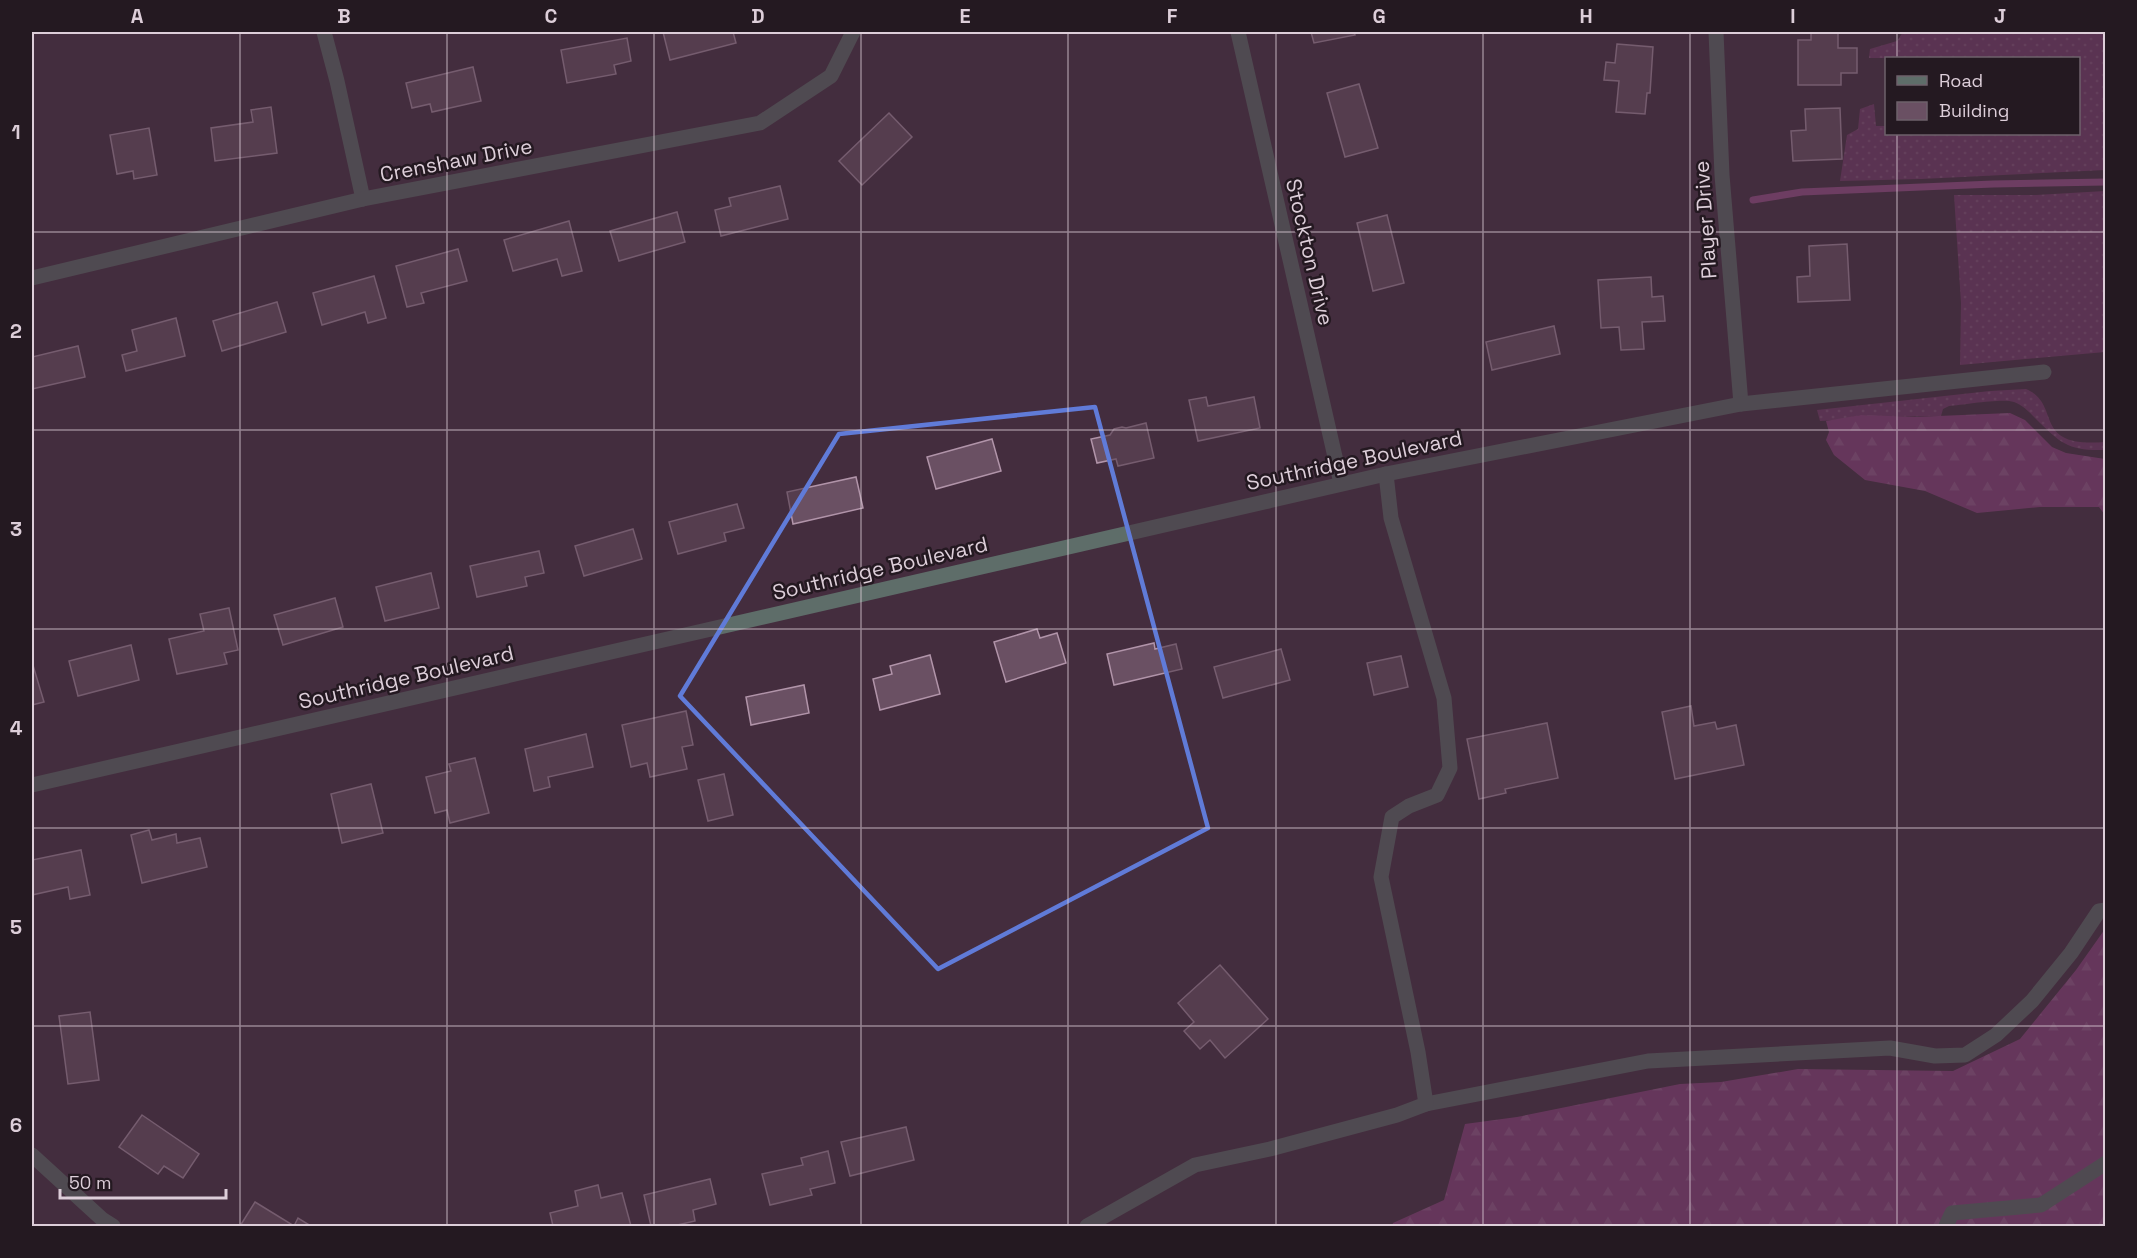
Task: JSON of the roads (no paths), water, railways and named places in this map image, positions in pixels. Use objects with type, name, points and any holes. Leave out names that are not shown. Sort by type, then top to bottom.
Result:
[{"type":"street","points":[[324,32],[338,81],[363,199]]},
{"type":"street","name":"Crenshaw Drive","points":[[32,278],[363,199],[760,123],[831,76],[853,32]]},
{"type":"street","name":"Stockton Drive","points":[[1238,32],[1341,483]]},
{"type":"street","name":"Player Drive","points":[[1716,32],[1722,175],[1741,404]]},
{"type":"street","name":"Southridge Boulevard","points":[[32,785],[1341,483],[1741,404],[2044,372]]},
{"type":"street","points":[[1386,474],[1391,518],[1444,698],[1450,768],[1437,795],[1409,806],[1392,817],[1381,877],[1418,1052],[1426,1104]]},
{"type":"street","points":[[1087,1227],[1195,1165],[1282,1146],[1397,1115],[1426,1104],[1648,1061],[1890,1048],[1935,1056],[1965,1055],[1996,1035],[2032,1001],[2071,953],[2099,911],[2106,910]]},
{"type":"street","points":[[32,1155],[113,1227]]},
{"type":"street","points":[[1946,1227],[1952,1213],[2041,1205],[2106,1163]]},
{"type":"waterway","points":[[1753,200],[1802,192],[2106,182]]}]
